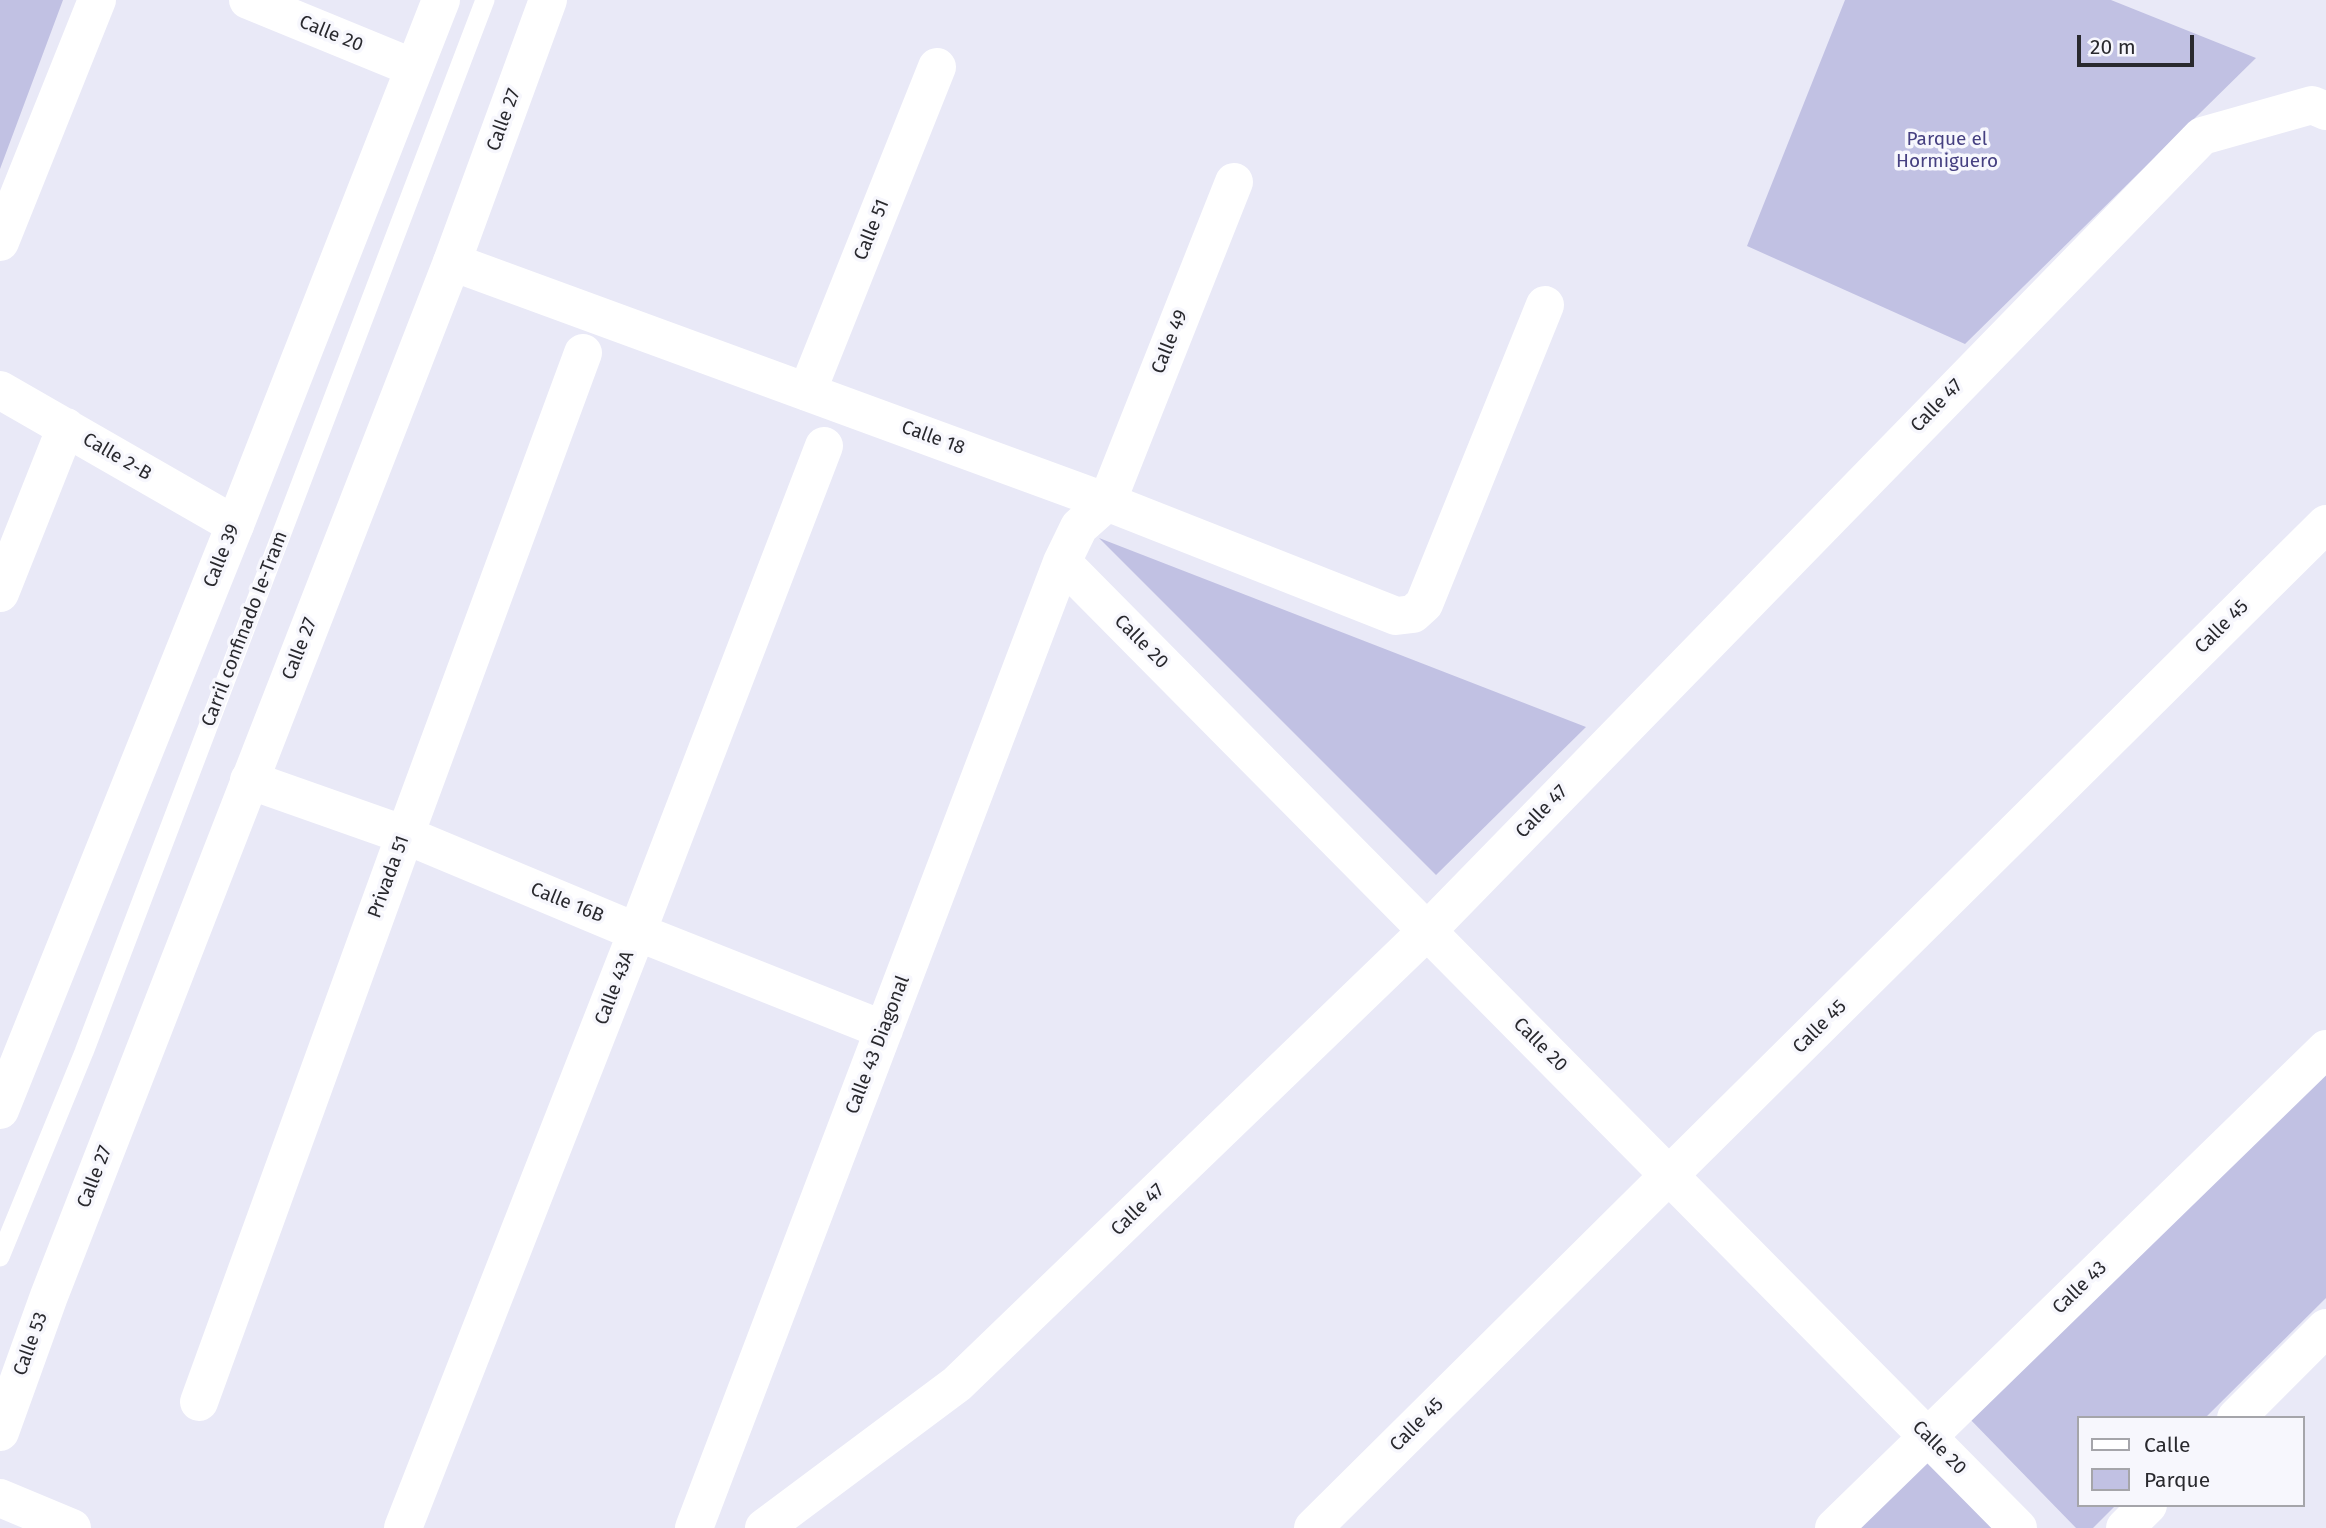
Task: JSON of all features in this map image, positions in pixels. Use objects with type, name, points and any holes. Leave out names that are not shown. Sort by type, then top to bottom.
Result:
[{"type":"street","points":[[0,242],[97,0]]},
{"type":"street","name":"Calle 20","points":[[248,0],[414,68]]},
{"type":"street","name":"Calle 39","points":[[0,1110],[235,525],[441,0]]},
{"type":"street","name":"Calle 27","points":[[49,1296],[452,262],[548,0]]},
{"type":"street","name":"Calle 51","points":[[807,392],[937,67]]},
{"type":"street","name":"Calle 47","points":[[764,1528],[957,1384],[1427,931],[2203,136],[2319,108]]},
{"type":"street","name":"Calle 49","points":[[1107,502],[1234,182]]},
{"type":"street","name":"Calle 18","points":[[452,262],[1107,502],[1396,616],[1413,614],[1424,604],[1545,305]]},
{"type":"street","name":"Privada 51","points":[[199,1402],[583,353]]},
{"type":"street","name":"Calle 2-B","points":[[0,390],[235,525]]},
{"type":"street","points":[[0,593],[66,428]]},
{"type":"street","name":"Calle 43A","points":[[402,1528],[637,932],[824,446]]},
{"type":"street","name":"Calle 43 Diagonal","points":[[694,1528],[1062,562],[1079,527],[1107,502]]},
{"type":"street","name":"Calle 45","points":[[1313,1528],[2326,524]]},
{"type":"street","name":"Calle 20","points":[[1062,562],[2018,1528]]},
{"type":"street","name":"Calle 16B","points":[[249,780],[405,835],[637,932],[884,1030]]},
{"type":"street","name":"Calle 43","points":[[1834,1528],[2326,1049]]},
{"type":"street","name":"Calle 53","points":[[0,1432],[49,1296]]},
{"type":"street","points":[[2238,1416],[2326,1328]]},
{"type":"street","points":[[0,1498],[72,1528]]},
{"type":"street","points":[[2125,1528],[2146,1507]]},
{"type":"lane","name":"Carril confinado Ie-Tram","points":[[0,1256],[84,1052],[485,0]]},
{"type":"green space","points":[[0,0],[63,0],[0,169]]},
{"type":"green space","name":"Parque el Hormiguero","points":[[1845,0],[2111,0],[2256,58],[1965,344],[1747,246]]},
{"type":"green space","points":[[1099,538],[1586,727],[1436,875]]},
{"type":"green space","points":[[2326,1061],[2326,1298],[2207,1416],[2078,1416],[2078,1507],[2114,1507],[2093,1528],[2076,1528],[1967,1416]]},
{"type":"green space","points":[[1930,1458],[2002,1528],[1859,1528]]}]
